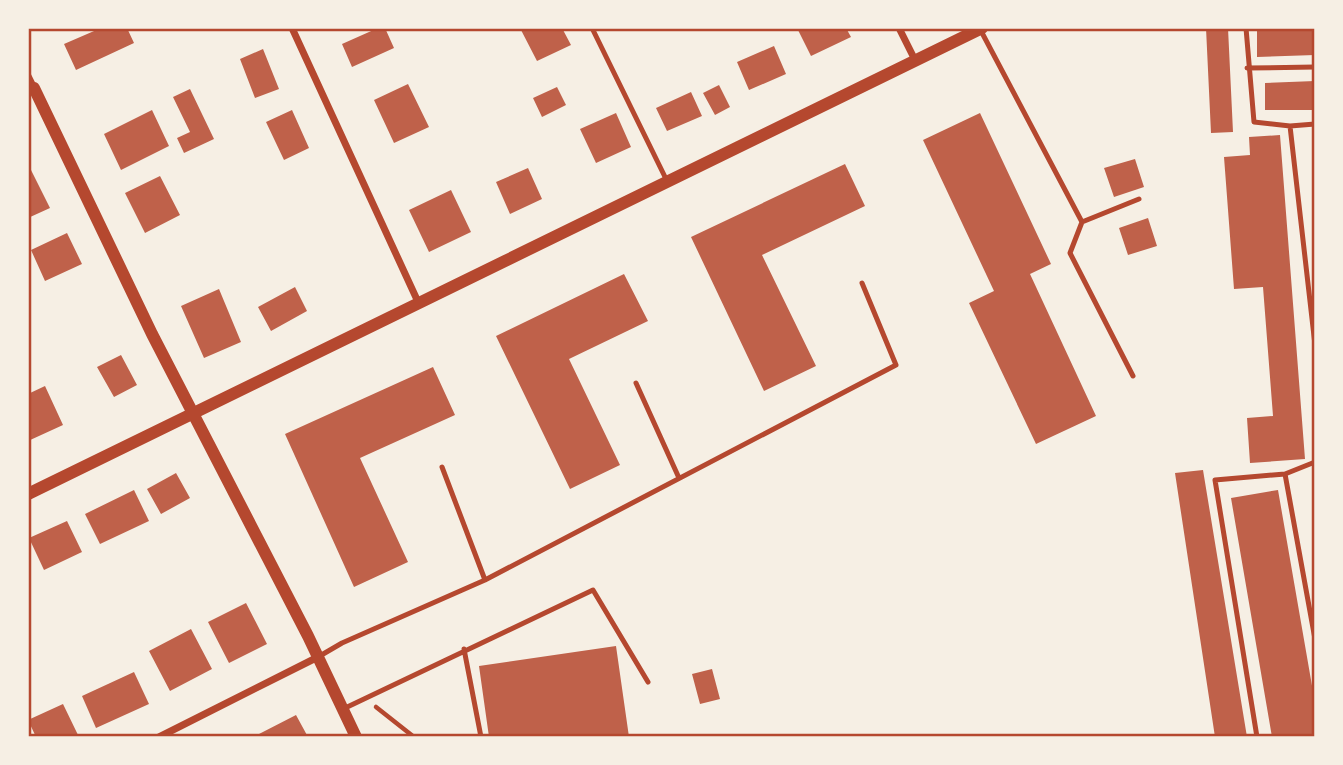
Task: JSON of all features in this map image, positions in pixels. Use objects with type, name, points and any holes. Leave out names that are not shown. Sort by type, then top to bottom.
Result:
[{"type":"street","points":[[292,28],[419,304]]},
{"type":"street","points":[[899,28],[915,60]]},
{"type":"street","points":[[28,494],[981,29]]},
{"type":"street","points":[[28,76],[191,414],[318,657],[356,737]]},
{"type":"street","points":[[159,737],[318,657]]},
{"type":"lane","points":[[592,28],[667,181]]},
{"type":"lane","points":[[1246,28],[1247,68],[1254,122],[1290,126],[1315,124]]},
{"type":"lane","points":[[981,29],[1082,222]]},
{"type":"lane","points":[[1247,68],[1315,67]]},
{"type":"lane","points":[[1290,126],[1315,345]]},
{"type":"lane","points":[[1133,376],[1070,253],[1082,222],[1139,199]]},
{"type":"lane","points":[[318,657],[342,643],[485,580],[897,365],[862,283]]},
{"type":"lane","points":[[636,383],[680,478]]},
{"type":"lane","points":[[1256,737],[1215,480],[1285,474],[1315,462]]},
{"type":"lane","points":[[442,467],[485,580]]},
{"type":"lane","points":[[1285,474],[1315,639]]},
{"type":"lane","points":[[343,709],[464,649],[593,590],[648,682]]},
{"type":"lane","points":[[464,649],[481,737]]},
{"type":"path","points":[[365,699],[414,737]]},
{"type":"building","points":[[101,28],[127,28],[134,43],[76,70],[64,44]]},
{"type":"building","points":[[378,28],[385,28],[394,48],[352,67],[342,44]]},
{"type":"building","points":[[562,28],[571,45],[537,61],[521,30]]},
{"type":"building","points":[[797,28],[846,28],[851,37],[811,56]]},
{"type":"building","points":[[1206,28],[1228,28],[1233,132],[1211,133]]},
{"type":"building","points":[[1257,28],[1315,28],[1315,55],[1257,57]]},
{"type":"building","points":[[774,46],[786,74],[749,90],[737,62]]},
{"type":"building","points":[[263,49],[279,89],[255,98],[240,59]]},
{"type":"building","points":[[1315,81],[1315,110],[1265,110],[1265,83]]},
{"type":"building","points":[[408,84],[429,127],[394,143],[374,100]]},
{"type":"building","points":[[719,85],[730,107],[715,115],[703,93]]},
{"type":"building","points":[[557,87],[566,105],[542,117],[533,98]]},
{"type":"building","points":[[190,89],[214,139],[184,153],[177,138],[190,132],[173,97]]},
{"type":"building","points":[[691,92],[702,116],[667,131],[656,108]]},
{"type":"building","points":[[152,110],[169,146],[121,170],[104,134]]},
{"type":"building","points":[[292,110],[309,148],[284,160],[266,122]]},
{"type":"building","points":[[616,113],[631,147],[596,163],[580,129]]},
{"type":"building","points":[[980,113],[1051,264],[1030,274],[1096,416],[1036,444],[969,303],[994,291],[923,140]]},
{"type":"building","points":[[1280,135],[1305,459],[1250,463],[1247,418],[1273,416],[1263,287],[1234,289],[1224,157],[1250,155],[1249,137]]},
{"type":"building","points":[[1135,159],[1144,187],[1114,197],[1104,168]]},
{"type":"building","points":[[28,164],[50,208],[28,218]]},
{"type":"building","points":[[845,164],[865,206],[762,255],[816,366],[764,391],[691,237]]},
{"type":"building","points":[[528,168],[542,199],[510,214],[496,182]]},
{"type":"building","points":[[160,176],[180,215],[145,233],[125,193]]},
{"type":"building","points":[[451,190],[471,232],[429,252],[409,210]]},
{"type":"building","points":[[1148,218],[1157,246],[1128,255],[1119,228]]},
{"type":"building","points":[[67,233],[82,264],[45,281],[31,250]]},
{"type":"building","points":[[624,274],[648,321],[569,359],[620,465],[570,489],[496,336]]},
{"type":"building","points":[[295,287],[307,311],[271,331],[258,307]]},
{"type":"building","points":[[219,289],[241,342],[204,358],[181,306]]},
{"type":"building","points":[[121,355],[137,385],[114,397],[97,367]]},
{"type":"building","points":[[433,367],[455,415],[360,458],[408,562],[354,587],[285,434]]},
{"type":"building","points":[[45,386],[63,425],[28,441],[28,394]]},
{"type":"building","points":[[1203,470],[1247,737],[1215,737],[1175,473]]},
{"type":"building","points":[[176,473],[190,498],[161,514],[147,489]]},
{"type":"building","points":[[134,490],[149,521],[100,544],[85,514]]},
{"type":"building","points":[[1278,490],[1315,703],[1315,737],[1272,737],[1231,498]]},
{"type":"building","points":[[67,521],[82,552],[44,570],[29,538]]},
{"type":"building","points":[[246,603],[267,644],[229,663],[208,622]]},
{"type":"building","points":[[191,629],[212,669],[170,691],[149,651]]},
{"type":"building","points":[[616,646],[629,737],[489,737],[479,666]]},
{"type":"building","points":[[712,669],[720,699],[700,704],[692,674]]},
{"type":"building","points":[[134,672],[149,704],[96,728],[82,696]]},
{"type":"building","points":[[63,704],[78,735],[36,737],[28,720]]},
{"type":"building","points":[[296,715],[308,737],[261,737],[259,734]]}]
